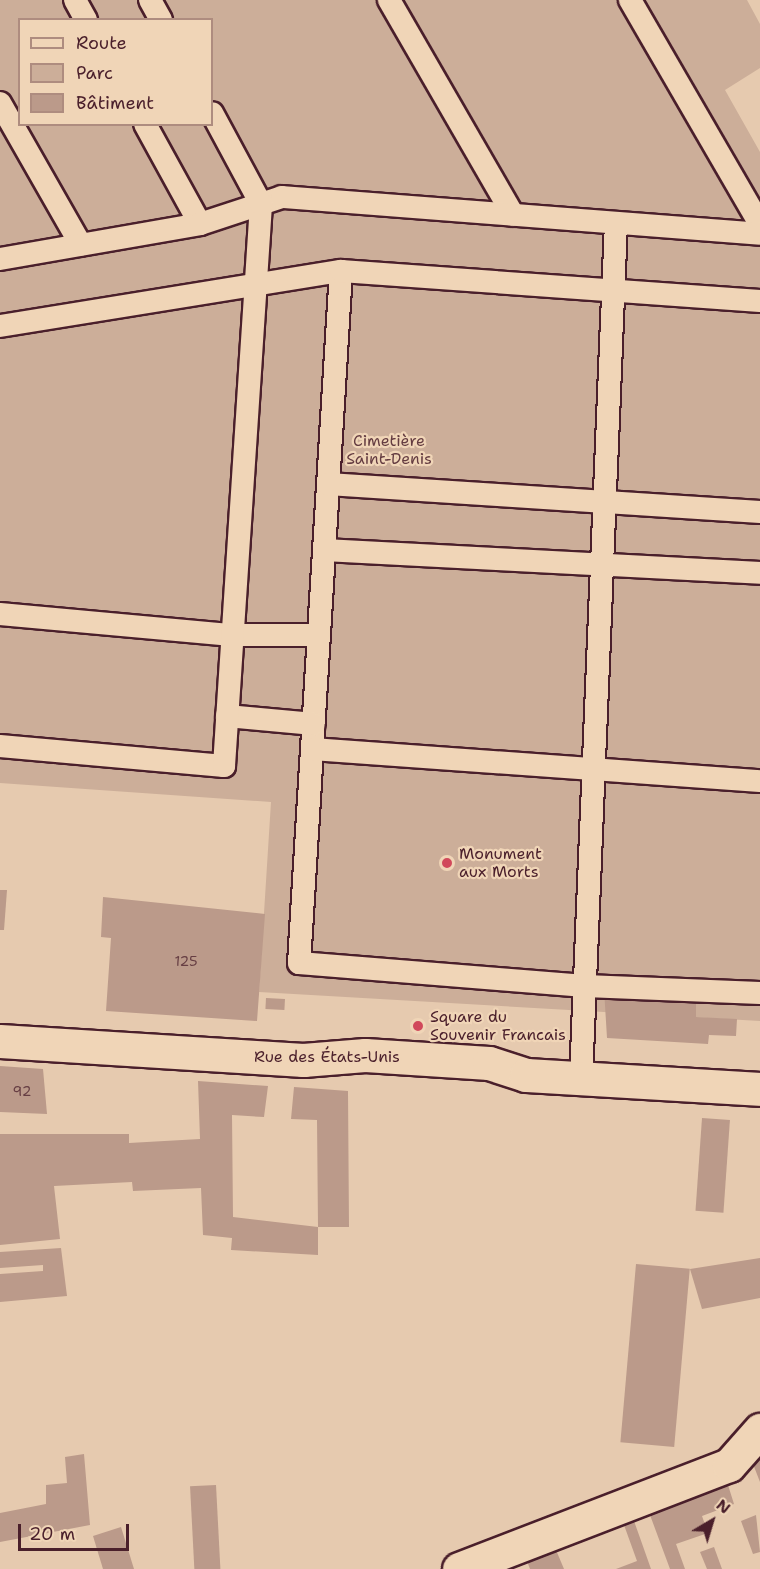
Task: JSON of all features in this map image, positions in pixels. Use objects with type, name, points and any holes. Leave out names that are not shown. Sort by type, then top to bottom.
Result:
[{"type":"street","name":"Rue des États-Unis","points":[[0,1041],[303,1060],[365,1055],[489,1064],[526,1075],[760,1089]]},
{"type":"street","points":[[459,1569],[729,1465],[760,1430]]},
{"type":"lane","points":[[75,0],[85,18]]},
{"type":"lane","points":[[150,0],[160,18]]},
{"type":"lane","points":[[389,0],[513,216]]},
{"type":"lane","points":[[630,0],[760,224]]},
{"type":"lane","points":[[0,103],[81,245]]},
{"type":"lane","points":[[0,746],[224,766],[261,204],[213,115]]},
{"type":"lane","points":[[146,126],[200,224]]},
{"type":"lane","points":[[3,253],[81,245],[200,224],[282,197],[760,234]]},
{"type":"lane","points":[[581,1079],[600,563],[616,224]]},
{"type":"lane","points":[[341,271],[299,963],[585,986],[760,993]]},
{"type":"lane","points":[[0,326],[256,281],[341,271],[760,301]]},
{"type":"lane","points":[[328,484],[760,512]]},
{"type":"lane","points":[[324,550],[760,573]]},
{"type":"lane","points":[[0,614],[232,635],[319,636]]},
{"type":"lane","points":[[227,716],[314,724]]},
{"type":"lane","points":[[312,749],[760,781]]},
{"type":"green space","name":"Cimetière Saint-Denis","points":[[0,0],[747,0],[760,24],[760,68],[725,90],[760,152],[760,1021],[259,992],[271,802],[0,783]]},
{"type":"building","points":[[0,890],[7,890],[4,930],[0,930]]},
{"type":"building","points":[[103,897],[265,914],[257,1021],[106,1011],[111,938],[101,937]]},
{"type":"building","points":[[604,989],[696,999],[696,1017],[737,1019],[736,1036],[709,1035],[708,1044],[607,1038]]},
{"type":"building","points":[[266,998],[285,999],[284,1010],[265,1009]]},
{"type":"building","points":[[0,1066],[43,1069],[47,1114],[0,1112]]},
{"type":"building","points":[[198,1081],[268,1086],[264,1117],[232,1115],[233,1217],[318,1227],[318,1255],[231,1250],[232,1238],[203,1235],[201,1188],[133,1191],[132,1182],[54,1186],[60,1239],[0,1245],[0,1134],[129,1134],[129,1143],[200,1139]]},
{"type":"building","points":[[294,1087],[348,1091],[349,1227],[318,1227],[317,1120],[291,1119]]},
{"type":"building","points":[[702,1118],[730,1120],[723,1213],[696,1211]]},
{"type":"building","points":[[61,1248],[67,1296],[0,1302],[0,1274],[43,1271],[43,1265],[0,1268],[0,1252]]},
{"type":"building","points":[[760,1258],[760,1298],[702,1309],[690,1269]]},
{"type":"building","points":[[636,1264],[690,1269],[674,1447],[620,1442]]},
{"type":"building","points":[[84,1454],[90,1525],[0,1542],[0,1513],[46,1504],[46,1485],[67,1483],[65,1457]]},
{"type":"building","points":[[760,1457],[760,1482],[753,1464]]},
{"type":"building","points":[[216,1485],[220,1569],[194,1569],[190,1486]]},
{"type":"building","points":[[728,1485],[734,1504],[702,1516],[708,1533],[676,1544],[685,1569],[670,1569],[650,1515]]},
{"type":"building","points":[[756,1515],[760,1552],[753,1554],[741,1521]]},
{"type":"building","points":[[634,1521],[651,1569],[616,1569],[637,1561],[624,1525]]},
{"type":"building","points":[[121,1527],[134,1569],[103,1569],[93,1536]]},
{"type":"building","points":[[714,1547],[722,1569],[707,1569],[700,1552]]},
{"type":"building","points":[[556,1550],[564,1569],[530,1569],[527,1561]]},
{"type":"place","name":"Monument aux Morts","points":[[447,863]]},
{"type":"place","name":"Square du Souvenir Francais","points":[[418,1026]]}]
